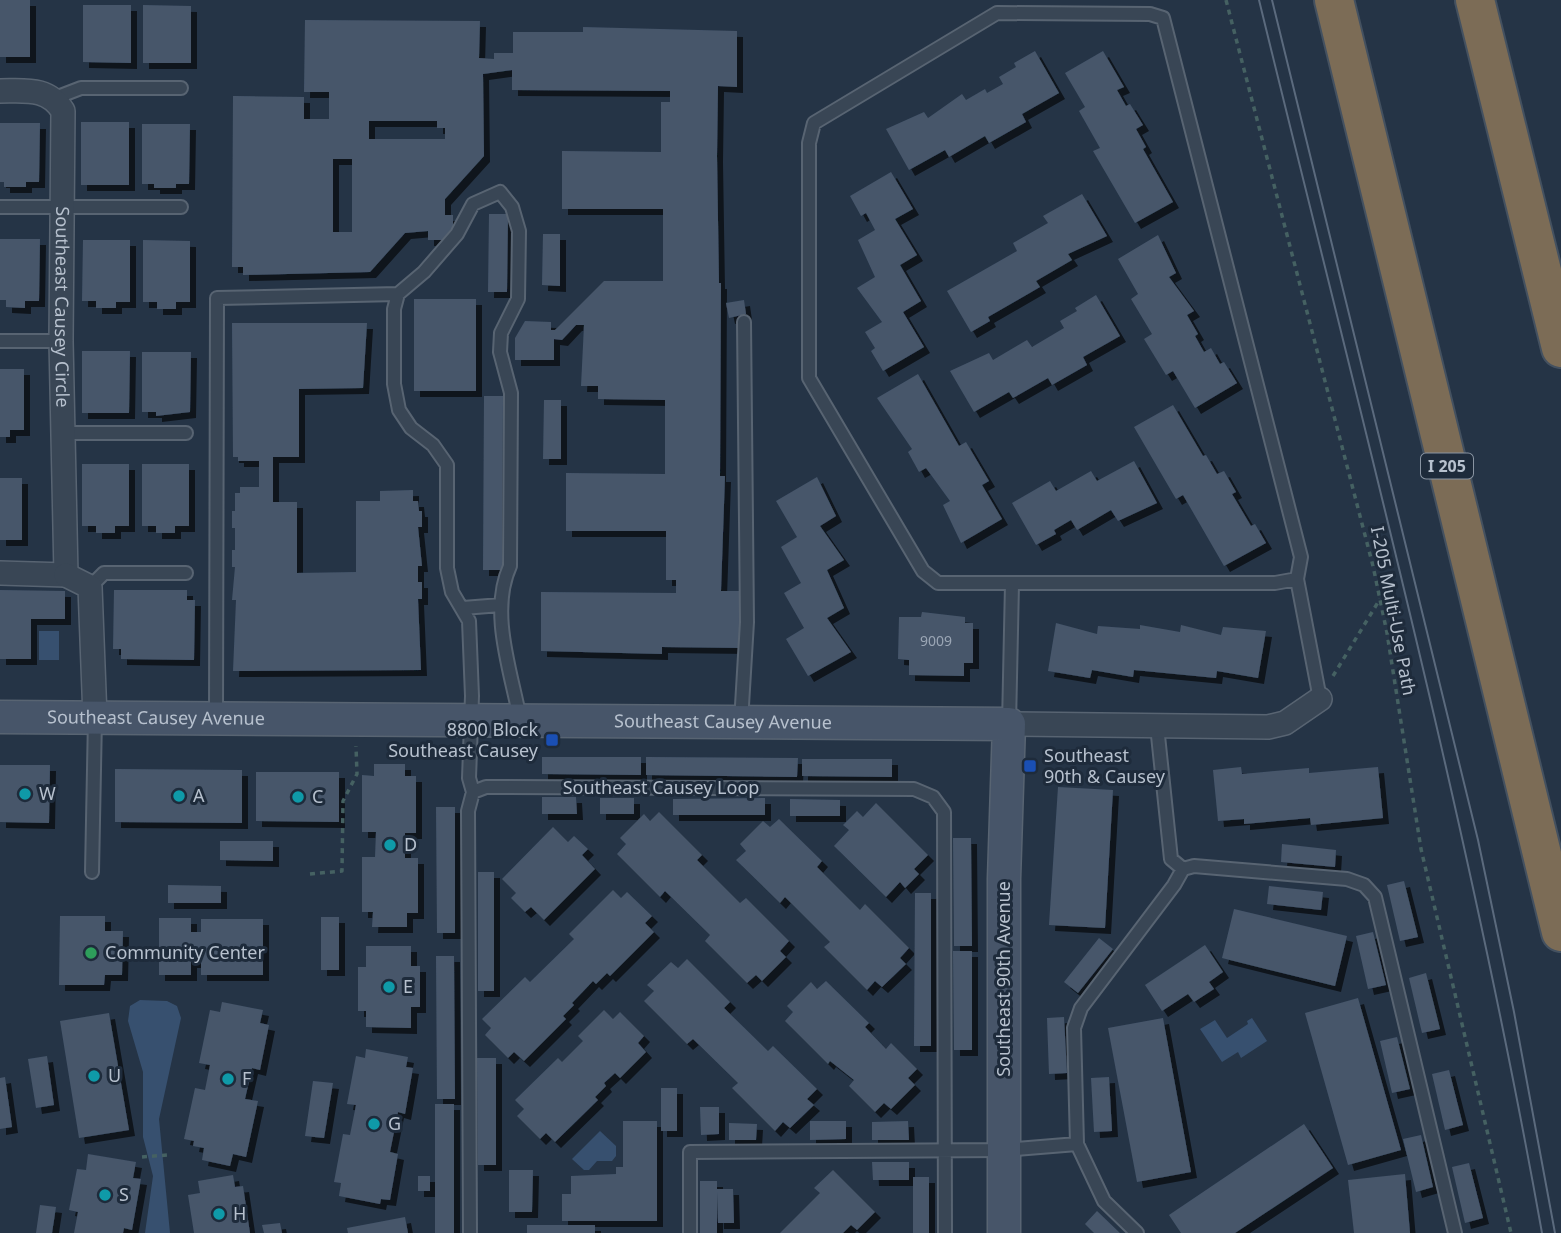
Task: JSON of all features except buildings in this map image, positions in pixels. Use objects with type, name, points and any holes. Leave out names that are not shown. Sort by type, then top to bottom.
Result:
[{"type":"highway","name":"I 205","points":[[1334,0],[1561,932]]},
{"type":"highway","points":[[1475,0],[1561,348]]},
{"type":"street","points":[[0,91],[33,90],[55,98]]},
{"type":"street","name":"Southeast Causey Circle","points":[[55,98],[63,111],[61,341],[66,575]]},
{"type":"street","points":[[0,573],[66,575],[90,587],[95,718]]},
{"type":"street","name":"Southeast Causey Avenue","points":[[0,717],[1268,727],[1285,723],[1320,699]]},
{"type":"street","name":"Southeast 90th Avenue","points":[[1004,1233],[1004,878],[1009,724]]},
{"type":"lane","points":[[1297,579],[1275,583],[938,583],[923,571],[809,378],[809,143],[814,123],[997,13],[1150,14],[1163,18],[1301,557],[1297,579],[1320,699]]},
{"type":"lane","points":[[55,98],[81,88],[181,88]]},
{"type":"lane","points":[[470,1233],[468,811],[473,792],[469,778],[472,696],[469,621],[452,592],[447,568],[447,465],[433,445],[411,428],[399,410],[394,384],[394,309],[398,293],[424,272],[457,233],[473,204],[500,192],[512,206],[519,231],[519,299],[501,333],[500,352],[511,393],[510,566],[501,585],[501,605],[520,721]]},
{"type":"lane","points":[[0,207],[181,207]]},
{"type":"lane","points":[[216,719],[217,298],[398,293]]},
{"type":"lane","points":[[741,722],[747,622],[744,322]]},
{"type":"lane","points":[[0,341],[61,341]]},
{"type":"lane","points":[[62,433],[186,433]]},
{"type":"lane","points":[[90,587],[104,573],[186,573]]},
{"type":"lane","points":[[1009,724],[1012,584]]},
{"type":"lane","points":[[463,608],[501,605]]},
{"type":"lane","points":[[92,873],[95,718]]},
{"type":"lane","points":[[1157,726],[1171,859],[1183,869]]},
{"type":"lane","name":"Southeast Causey Loop","points":[[473,792],[486,787],[914,789],[933,797],[944,813],[946,1233]]},
{"type":"lane","points":[[1137,1233],[1104,1201],[1077,1144],[1074,1028],[1081,1008],[1174,885],[1183,869],[1194,866],[1347,878],[1364,885],[1375,897],[1455,1233]]},
{"type":"lane","points":[[690,1233],[690,1152],[1003,1150],[1077,1144]]},
{"type":"path","name":"I-205 Multi-Use Path","points":[[1226,0],[1380,599],[1421,849],[1511,1233]]},
{"type":"path","points":[[1320,699],[1380,599]]},
{"type":"path","points":[[310,874],[342,871],[343,801],[356,774],[355,720]]},
{"type":"path","points":[[142,1157],[168,1155]]},
{"type":"water","points":[[39,631],[59,631],[59,660],[39,660]]},
{"type":"water","points":[[140,1000],[167,1001],[177,1006],[181,1018],[159,1119],[170,1233],[145,1233],[153,1176],[143,1137],[143,1072],[128,1021],[130,1006]]},
{"type":"water","points":[[1252,1018],[1267,1041],[1241,1058],[1238,1052],[1222,1062],[1200,1029],[1215,1020],[1227,1038],[1248,1024],[1247,1021]]},
{"type":"water","points":[[600,1131],[616,1146],[616,1156],[612,1161],[597,1161],[589,1170],[584,1170],[572,1159]]},
{"type":"tram line","points":[[1259,0],[1446,769],[1481,923],[1542,1233]]},
{"type":"tram line","points":[[1272,0],[1478,840],[1514,1012],[1555,1233]]},
{"type":"place","name":"8800 Block Southeast Causey","points":[[552,740]]},
{"type":"place","name":"Southeast 90th & Causey","points":[[1030,766]]},
{"type":"place","name":"W","points":[[25,794]]},
{"type":"place","name":"A","points":[[179,796]]},
{"type":"place","name":"C","points":[[298,797]]},
{"type":"place","name":"D","points":[[390,845]]},
{"type":"place","name":"Community Center","points":[[91,953]]},
{"type":"place","name":"E","points":[[389,987]]},
{"type":"place","name":"U","points":[[94,1076]]},
{"type":"place","name":"F","points":[[228,1079]]},
{"type":"place","name":"G","points":[[374,1124]]},
{"type":"place","name":"S","points":[[105,1195]]},
{"type":"place","name":"H","points":[[219,1214]]}]
